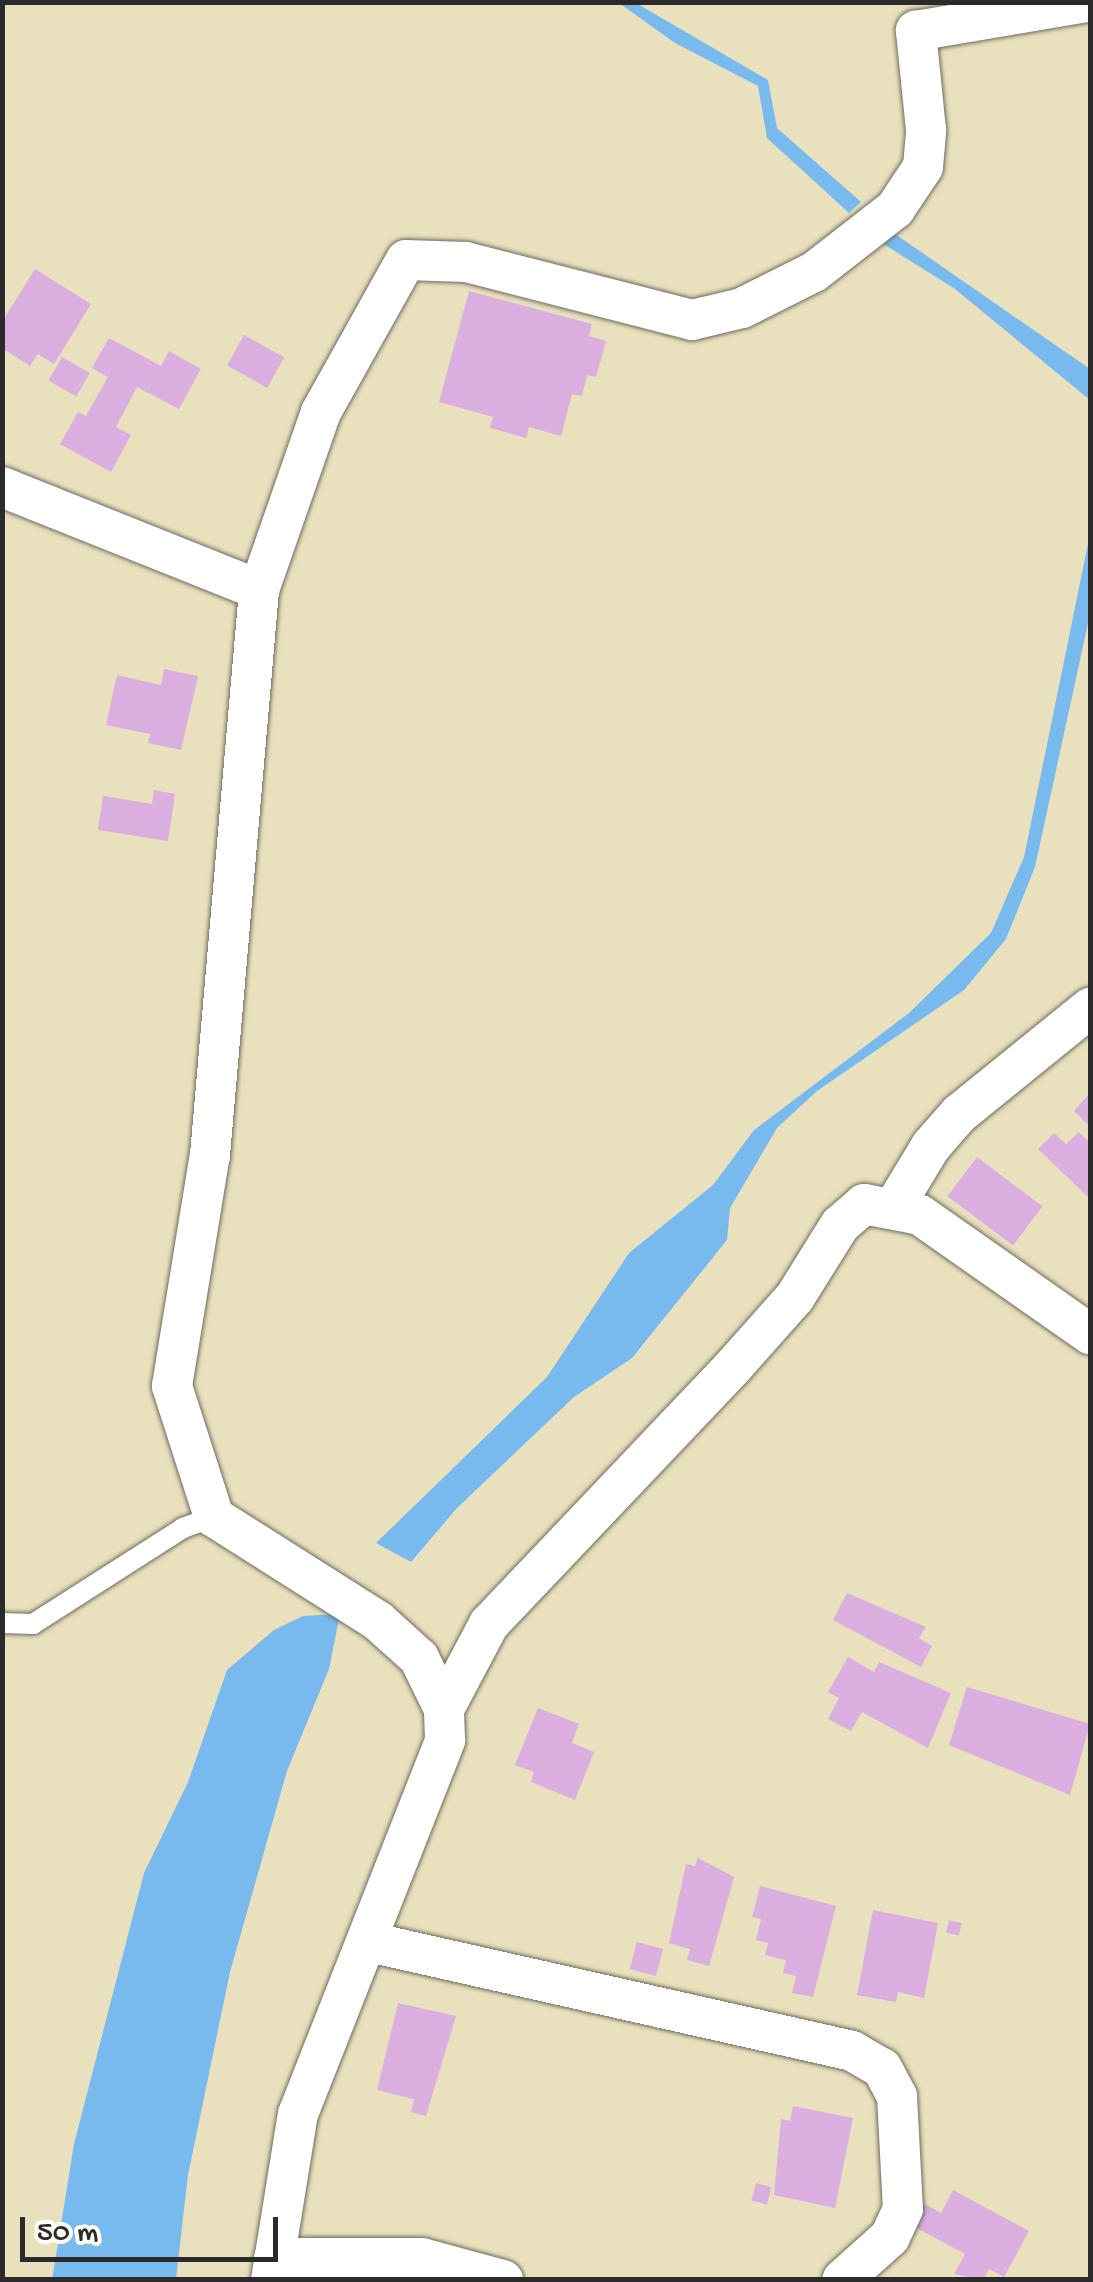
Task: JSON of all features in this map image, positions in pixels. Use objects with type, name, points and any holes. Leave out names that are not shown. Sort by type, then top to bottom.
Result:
[{"type":"street","points":[[504,2280],[422,2258],[272,2269],[298,2114],[369,1942],[445,1740],[444,1709],[419,1658],[378,1621],[214,1517],[172,1386],[210,1155],[259,590],[321,412],[406,260],[466,262],[692,320],[742,308],[814,272],[895,209],[923,166],[926,130],[916,31],[1088,2]]},
{"type":"street","points":[[2,487],[259,590]]},
{"type":"street","points":[[894,1208],[930,1146],[959,1114],[1090,1008]]},
{"type":"street","points":[[444,1709],[489,1624],[652,1458],[795,1297],[840,1225],[864,1204],[920,1216],[1090,1334]]},
{"type":"street","points":[[369,1942],[852,2051],[882,2068],[896,2096],[903,2209],[890,2237],[842,2280]]},
{"type":"lane","points":[[2,1624],[33,1624],[183,1528],[214,1517]]},
{"type":"water","points":[[619,3],[636,3],[768,80],[777,128],[861,202],[849,213],[767,138],[758,86],[675,43]]},
{"type":"water","points":[[885,227],[1090,369],[1090,400],[955,289],[874,238]]},
{"type":"water","points":[[1090,534],[1090,614],[1035,867],[1006,939],[964,990],[817,1091],[777,1128],[730,1208],[727,1240],[632,1358],[574,1397],[457,1508],[411,1562],[376,1543],[547,1377],[629,1253],[713,1185],[754,1130],[909,1013],[991,933],[1024,857]]},
{"type":"water","points":[[340,1614],[329,1669],[287,1771],[230,1972],[188,2175],[176,2279],[52,2280],[74,2144],[144,1873],[188,1782],[227,1670],[274,1630],[303,1616]]},
{"type":"building","points":[[35,269],[91,304],[54,364],[38,354],[30,366],[2,348],[2,322]]},
{"type":"building","points":[[469,291],[592,324],[589,336],[606,341],[596,377],[587,375],[582,396],[572,394],[561,436],[529,427],[526,438],[490,428],[493,417],[439,402]]},
{"type":"building","points":[[244,335],[284,357],[267,388],[227,366]]},
{"type":"building","points":[[109,338],[161,366],[169,351],[201,369],[179,409],[137,387],[116,427],[131,435],[111,472],[60,444],[78,412],[86,416],[108,377],[92,368]]},
{"type":"building","points":[[62,357],[90,373],[76,396],[48,380]]},
{"type":"building","points":[[164,669],[198,676],[181,750],[148,743],[150,734],[106,725],[117,675],[161,685]]},
{"type":"building","points":[[154,790],[175,794],[168,841],[98,830],[103,796],[152,804]]},
{"type":"building","points":[[1090,1093],[1090,1127],[1074,1111]]},
{"type":"building","points":[[1079,1132],[1090,1143],[1090,1199],[1038,1149],[1054,1133],[1066,1144]]},
{"type":"building","points":[[977,1157],[1042,1206],[1013,1245],[948,1196]]},
{"type":"building","points":[[847,1593],[926,1627],[919,1638],[932,1646],[921,1667],[833,1620]]},
{"type":"building","points":[[848,1657],[874,1672],[879,1662],[951,1693],[928,1748],[862,1712],[851,1731],[828,1719],[839,1698],[828,1692]]},
{"type":"building","points":[[967,1687],[1090,1724],[1070,1795],[949,1745]]},
{"type":"building","points":[[538,1708],[579,1724],[572,1743],[594,1752],[575,1800],[531,1782],[534,1772],[515,1765]]},
{"type":"building","points":[[698,1858],[734,1877],[709,1966],[687,1960],[690,1949],[669,1943],[686,1864],[695,1866]]},
{"type":"building","points":[[760,1886],[836,1906],[813,1997],[792,1993],[796,1976],[783,1973],[786,1960],[765,1955],[768,1943],[756,1940],[761,1919],[752,1917]]},
{"type":"building","points":[[873,1910],[938,1923],[924,1998],[898,1992],[896,2002],[857,1995]]},
{"type":"building","points":[[949,1920],[962,1923],[959,1936],[946,1933]]},
{"type":"building","points":[[637,1942],[663,1949],[656,1976],[630,1969]]},
{"type":"building","points":[[398,2003],[456,2016],[426,2116],[411,2112],[414,2099],[377,2090]]},
{"type":"building","points":[[793,2106],[853,2118],[835,2208],[774,2195],[781,2119],[790,2121]]},
{"type":"building","points":[[756,2183],[771,2187],[767,2205],[751,2200]]},
{"type":"building","points":[[953,2190],[1029,2231],[1004,2277],[989,2269],[983,2280],[954,2274],[965,2254],[911,2225],[923,2203],[941,2213]]}]
